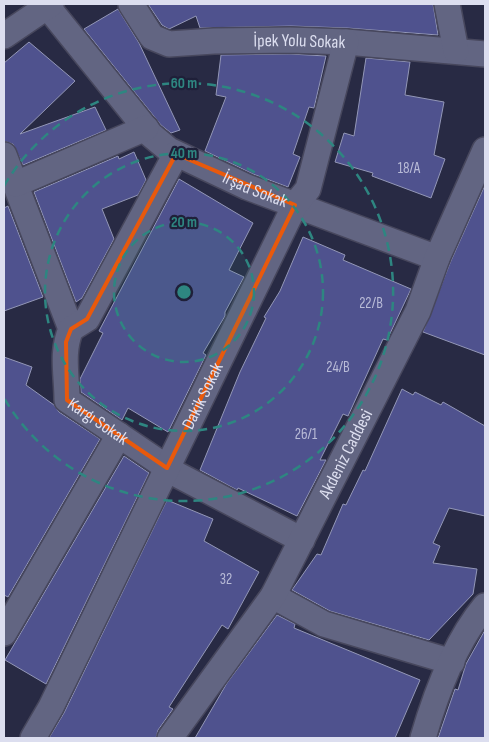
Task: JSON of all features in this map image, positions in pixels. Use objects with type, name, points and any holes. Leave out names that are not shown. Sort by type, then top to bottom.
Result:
[{"type":"street","name":"İpek Yolu Sokak","points":[[131,4],[152,37],[170,44],[214,41],[346,42],[485,54]]},
{"type":"street","points":[[446,4],[456,51]]},
{"type":"street","points":[[4,36],[49,5]]},
{"type":"street","name":"İrşad Sokak","points":[[49,5],[146,128],[157,140],[176,154],[247,187],[437,258]]},
{"type":"street","name":"Dakik Sokak","points":[[33,738],[51,707],[295,205],[308,189],[346,42]]},
{"type":"street","points":[[16,184],[146,128]]},
{"type":"street","name":"Akdeniz Caddesi","points":[[170,738],[273,596],[418,311],[437,258],[485,150]]},
{"type":"street","points":[[4,155],[72,329],[87,319],[176,154]]},
{"type":"street","name":"Kargı Sokak","points":[[72,329],[66,342],[64,364],[67,400],[168,468],[302,540]]},
{"type":"street","points":[[4,633],[119,435]]},
{"type":"street","points":[[273,596],[324,624],[452,662]]},
{"type":"street","points":[[423,738],[452,662],[470,625],[485,606]]},
{"type":"highlighted area","points":[[176,154],[295,205],[167,468],[67,400],[66,342],[71,329],[87,319]]},
{"type":"building","points":[[148,4],[433,4],[438,35],[291,26],[200,28],[196,16],[169,29],[162,25]]},
{"type":"building","points":[[118,9],[139,43],[180,130],[171,133],[161,125],[84,29]]},
{"type":"building","points":[[29,42],[75,81],[20,134],[95,107],[106,130],[23,165],[13,144],[4,141],[4,63]]},
{"type":"building","points":[[290,54],[326,56],[314,108],[309,107],[293,154],[300,157],[288,187],[253,174],[205,151],[226,97],[216,95],[221,55]]},
{"type":"building","points":[[366,58],[410,62],[405,95],[444,102],[434,155],[445,159],[431,198],[372,176],[373,173],[335,162],[344,133],[354,136]]},
{"type":"building","points":[[134,152],[146,180],[138,195],[102,209],[114,239],[82,298],[76,302],[34,192],[118,156],[119,159]]},
{"type":"building","points":[[179,179],[253,223],[229,270],[244,277],[225,312],[225,316],[203,353],[206,355],[168,432],[128,408],[122,420],[81,392],[80,379],[103,333],[99,331]]},
{"type":"building","points":[[485,185],[485,355],[423,332],[450,263]]},
{"type":"building","points":[[8,206],[43,297],[4,311],[4,208]]},
{"type":"building","points":[[303,237],[345,255],[343,260],[411,289],[387,340],[383,339],[348,416],[343,414],[320,460],[326,460],[297,516],[238,488],[237,490],[200,470],[240,372],[266,318],[264,317],[280,291]]},
{"type":"building","points":[[4,357],[32,367],[26,385],[54,405],[59,412],[100,439],[8,597],[4,595]]},
{"type":"building","points":[[402,389],[413,395],[415,392],[441,405],[443,402],[485,426],[485,516],[449,508],[433,543],[440,546],[433,563],[477,569],[473,594],[429,640],[330,611],[292,590],[317,554],[321,555],[343,504],[346,505],[363,470],[365,471]]},
{"type":"building","points":[[124,456],[149,473],[46,684],[5,660]]},
{"type":"building","points":[[167,500],[213,519],[204,541],[259,572],[228,629],[222,625],[169,707],[173,709],[158,730],[156,738],[49,738],[64,713]]},
{"type":"building","points":[[277,615],[295,624],[294,628],[420,680],[395,738],[195,738],[227,683]]},
{"type":"building","points":[[485,630],[485,738],[438,738],[455,689],[458,690],[466,664]]}]
